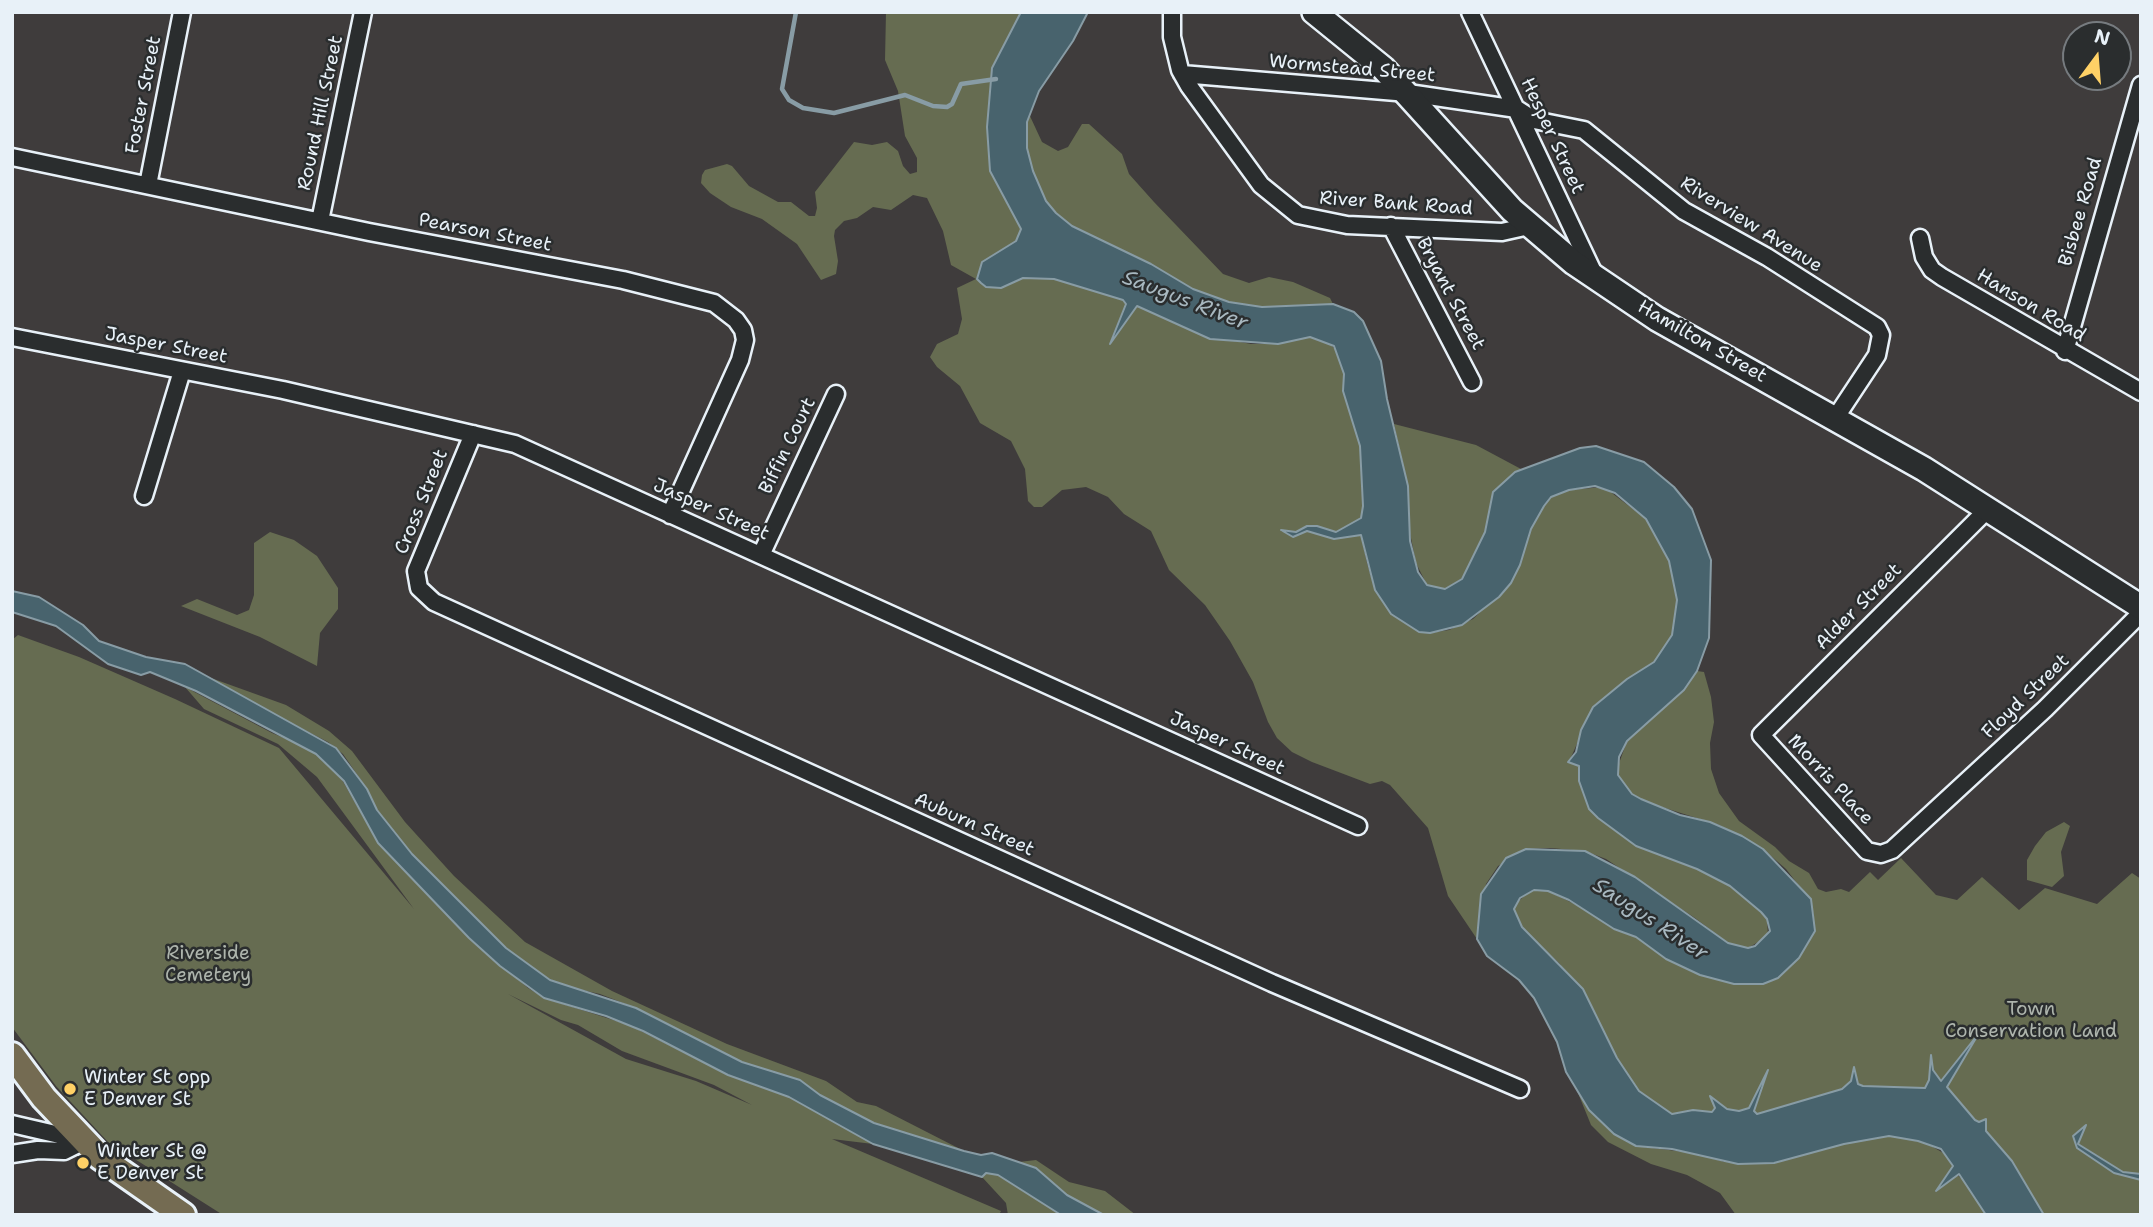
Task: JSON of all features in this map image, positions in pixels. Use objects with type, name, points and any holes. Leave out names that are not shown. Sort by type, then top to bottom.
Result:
[{"type":"main road","name":"Hamilton Street","points":[[1314,12],[1408,93],[1529,226],[1596,279],[1691,338],[1836,416],[2141,607]]},
{"type":"main road","points":[[12,1055],[44,1098],[84,1141],[114,1168],[183,1215]]},
{"type":"street","name":"Foster Street","points":[[148,185],[182,12]]},
{"type":"street","name":"Round Hill Street","points":[[320,221],[363,12]]},
{"type":"street","name":"River Bank Road","points":[[1172,12],[1172,37],[1182,74],[1261,185],[1298,215],[1347,225],[1502,232],[1529,226]]},
{"type":"street","name":"Hesper Street","points":[[1470,12],[1596,279]]},
{"type":"street","name":"Wormstead Street","points":[[1182,74],[1408,93],[1517,109]]},
{"type":"street","name":"Bisbee Road","points":[[2065,351],[2141,85]]},
{"type":"street","name":"Riverview Avenue","points":[[1517,109],[1534,120],[1584,130],[1661,194],[1706,226],[1767,257],[1877,327],[1881,335],[1877,355],[1836,416]]},
{"type":"street","name":"Pearson Street","points":[[12,157],[624,280],[698,298],[726,311],[743,330],[745,340],[740,360],[670,514]]},
{"type":"street","name":"Bryant Street","points":[[1391,226],[1472,382]]},
{"type":"street","name":"Hanson Road","points":[[1920,238],[1924,257],[1931,270],[2065,351],[2141,392]]},
{"type":"street","name":"Jasper Street","points":[[12,337],[182,371],[515,444],[1358,825]]},
{"type":"street","points":[[144,496],[182,371]]},
{"type":"street","name":"Biffin Court","points":[[761,555],[836,394]]},
{"type":"street","name":"Cross Street","points":[[418,587],[416,570],[473,434]]},
{"type":"street","name":"Alder Street","points":[[1761,735],[1988,509]]},
{"type":"street","name":"Auburn Street","points":[[418,587],[424,595],[448,610],[1272,983],[1520,1089]]},
{"type":"street","name":"Floyd Street","points":[[1937,808],[2045,709],[2141,613]]},
{"type":"street","name":"Morris Place","points":[[1761,735],[1867,850],[1881,854],[1892,850],[1937,808]]},
{"type":"street","points":[[12,1124],[84,1141]]},
{"type":"street","points":[[12,1154],[38,1150],[64,1151],[84,1141]]},
{"type":"green space","points":[[886,12],[1021,12],[992,68],[987,127],[990,171],[1021,228],[1016,241],[982,262],[986,287],[1001,288],[1023,278],[1054,279],[1123,300],[1126,303],[1110,343],[1137,306],[1203,335],[1251,344],[1278,344],[1310,337],[1329,343],[1336,350],[1344,374],[1343,391],[1360,446],[1363,506],[1361,535],[1375,590],[1391,613],[1430,633],[1449,630],[1473,619],[1511,583],[1531,529],[1544,506],[1551,497],[1569,490],[1604,487],[1646,519],[1669,561],[1676,585],[1677,614],[1672,635],[1654,662],[1627,679],[1593,707],[1569,762],[1579,766],[1579,781],[1589,809],[1598,818],[1636,846],[1697,869],[1730,886],[1753,902],[1767,919],[1768,936],[1748,948],[1728,943],[1606,859],[1585,851],[1550,848],[1526,849],[1498,866],[1486,884],[1477,939],[1448,896],[1428,828],[1390,785],[1382,781],[1370,784],[1312,762],[1292,752],[1277,738],[1253,682],[1230,641],[1205,605],[1169,570],[1151,531],[1124,514],[1108,497],[1086,487],[1062,490],[1042,507],[1034,507],[1028,501],[1025,469],[1011,441],[980,423],[960,386],[937,367],[930,357],[937,344],[958,334],[962,319],[957,288],[976,279],[951,265],[943,231],[927,198],[913,195],[891,210],[873,207],[857,218],[844,221],[835,230],[834,236],[838,261],[836,274],[821,280],[797,244],[762,219],[731,207],[710,193],[701,183],[702,175],[705,170],[727,164],[732,166],[749,186],[778,202],[791,202],[809,216],[815,216],[815,192],[854,142],[872,145],[887,142],[898,151],[903,166],[910,174],[917,172],[917,158],[905,136],[898,91],[885,60]]},
{"type":"green space","points":[[1029,114],[1042,142],[1058,151],[1068,147],[1082,124],[1089,124],[1122,154],[1129,174],[1223,274],[1249,283],[1269,277],[1293,282],[1330,298],[1333,304],[1262,307],[1234,304],[1080,247],[1032,185],[1025,144]]},
{"type":"green space","points":[[1394,424],[1476,445],[1521,469],[1493,492],[1485,532],[1476,555],[1461,579],[1445,589],[1427,585],[1416,563],[1406,513],[1408,486]]},
{"type":"green space","points":[[270,532],[294,540],[317,556],[338,588],[338,609],[320,633],[317,666],[260,637],[181,606],[197,599],[237,615],[249,610],[254,595],[254,543]]},
{"type":"green space","name":"Riverside Cemetery","points":[[18,635],[79,657],[279,748],[414,909],[317,777],[278,744],[204,709],[185,687],[272,733],[306,747],[337,771],[378,843],[469,938],[528,988],[544,998],[629,1025],[728,1075],[789,1096],[873,1144],[832,1139],[1001,1211],[999,1215],[223,1215],[108,1142],[56,1086],[12,1027],[12,640]],"holes":[[[508,994],[561,1020],[578,1025],[622,1051],[714,1085],[752,1105],[696,1081],[626,1059]]]},
{"type":"green space","name":"Town Conservation Land","points":[[1697,671],[1704,672],[1711,697],[1714,722],[1710,743],[1711,769],[1719,793],[1739,821],[1775,847],[1789,861],[1809,873],[1818,889],[1826,892],[1841,889],[1849,892],[1870,872],[1878,880],[1901,858],[1936,895],[1957,900],[1982,877],[2019,910],[2045,888],[2097,904],[2132,873],[2141,879],[2141,1215],[2043,1215],[2022,1177],[1975,1120],[1750,1121],[1667,1113],[1639,1098],[1560,964],[1526,932],[1515,915],[1514,906],[1529,891],[1548,891],[1720,976],[1814,915],[1806,895],[1786,869],[1763,849],[1719,825],[1649,803],[1632,794],[1619,779],[1617,769],[1627,741],[1684,690]]},
{"type":"green space","points":[[211,678],[286,705],[329,731],[352,751],[405,822],[454,876],[525,942],[612,991],[727,1044],[826,1081],[857,1102],[876,1106],[964,1151],[874,1123],[820,1095],[800,1080],[742,1062],[636,1008],[600,994],[563,986],[537,972],[506,948],[412,854],[377,810],[367,789],[343,754],[328,742],[238,696]]},
{"type":"green space","points":[[2064,822],[2070,826],[2061,852],[2064,876],[2052,887],[2027,880],[2027,860],[2035,846],[2046,832]]},
{"type":"green space","points":[[1578,1093],[1589,1110],[1627,1142],[1644,1147],[1693,1153],[1725,1162],[1774,1163],[1844,1144],[1890,1136],[1926,1143],[1945,1154],[1953,1166],[1951,1170],[1967,1183],[1986,1215],[1736,1215],[1720,1193],[1687,1175],[1651,1164],[1608,1142],[1591,1125]]},
{"type":"green space","points":[[1036,1160],[1069,1182],[1105,1191],[1136,1215],[1096,1213],[1067,1195],[1036,1168],[1019,1162]]},
{"type":"green space","points":[[986,1172],[1022,1187],[1061,1215],[1008,1215],[1006,1203],[982,1177]]},
{"type":"water","name":"Saugus River","points":[[1021,12],[1088,12],[1073,41],[1039,91],[1027,122],[1027,148],[1033,171],[1046,201],[1056,213],[1072,226],[1151,264],[1193,289],[1229,302],[1262,307],[1333,304],[1354,312],[1363,321],[1381,361],[1387,399],[1408,486],[1410,541],[1418,572],[1427,585],[1445,589],[1462,579],[1485,532],[1493,492],[1515,472],[1580,448],[1596,446],[1644,462],[1674,487],[1692,509],[1711,560],[1709,638],[1697,671],[1684,690],[1627,741],[1619,757],[1618,775],[1632,794],[1641,799],[1680,815],[1710,822],[1763,849],[1811,899],[1815,931],[1799,958],[1778,978],[1763,984],[1734,984],[1700,975],[1666,959],[1636,937],[1614,929],[1569,900],[1548,891],[1534,890],[1520,898],[1514,909],[1522,927],[1583,989],[1617,1058],[1639,1091],[1672,1114],[1693,1110],[1712,1112],[1715,1108],[1710,1096],[1727,1109],[1739,1111],[1749,1108],[1768,1070],[1754,1111],[1757,1114],[1842,1089],[1851,1081],[1854,1067],[1858,1084],[1863,1086],[1925,1088],[1929,1080],[1931,1055],[1933,1070],[1941,1081],[1979,1033],[1947,1087],[1975,1120],[1979,1122],[1986,1119],[1986,1131],[2012,1161],[2044,1215],[1986,1215],[1959,1174],[1936,1191],[1953,1166],[1941,1149],[1918,1141],[1889,1136],[1844,1144],[1774,1163],[1738,1164],[1672,1149],[1636,1146],[1614,1134],[1589,1110],[1566,1072],[1557,1042],[1534,998],[1519,980],[1487,956],[1477,939],[1481,894],[1506,858],[1526,849],[1585,851],[1635,877],[1728,943],[1748,948],[1755,946],[1770,931],[1767,919],[1761,912],[1730,886],[1697,869],[1636,846],[1598,818],[1589,809],[1579,781],[1579,766],[1568,762],[1576,752],[1581,730],[1593,707],[1627,679],[1654,662],[1672,635],[1677,600],[1669,561],[1646,519],[1615,493],[1595,486],[1569,490],[1551,497],[1544,506],[1531,529],[1520,565],[1511,583],[1499,597],[1462,625],[1430,633],[1419,632],[1391,614],[1375,590],[1361,535],[1334,539],[1307,531],[1293,537],[1281,530],[1296,532],[1307,526],[1317,526],[1336,532],[1361,518],[1363,506],[1360,446],[1343,391],[1344,374],[1334,346],[1310,337],[1278,344],[1210,339],[1137,306],[1110,344],[1126,304],[1123,300],[1054,279],[1023,278],[1001,288],[986,287],[981,283],[977,279],[982,262],[1016,241],[1021,229],[990,171],[987,127],[992,68]]},
{"type":"water","points":[[12,591],[39,597],[83,625],[99,641],[146,657],[185,664],[336,748],[367,789],[377,810],[412,854],[506,948],[550,980],[636,1008],[742,1062],[800,1080],[820,1095],[874,1123],[964,1151],[981,1155],[992,1153],[1036,1168],[1067,1195],[1104,1215],[1061,1215],[998,1175],[986,1173],[982,1177],[873,1144],[789,1097],[728,1075],[643,1031],[606,1016],[544,998],[500,966],[469,938],[378,843],[344,781],[316,754],[196,691],[150,672],[141,675],[108,664],[56,626],[12,612]]},
{"type":"water","points":[[2086,1125],[2078,1144],[2123,1172],[2141,1174],[2141,1180],[2114,1173],[2077,1148],[2073,1136]]},
{"type":"waterway","points":[[796,12],[782,89],[789,100],[803,108],[834,113],[905,95],[933,106],[947,107],[952,104],[961,84],[996,79]]},
{"type":"place","name":"Winter St opp E Denver St","points":[[70,1089]]},
{"type":"place","name":"Winter St @ E Denver St","points":[[83,1163]]}]
